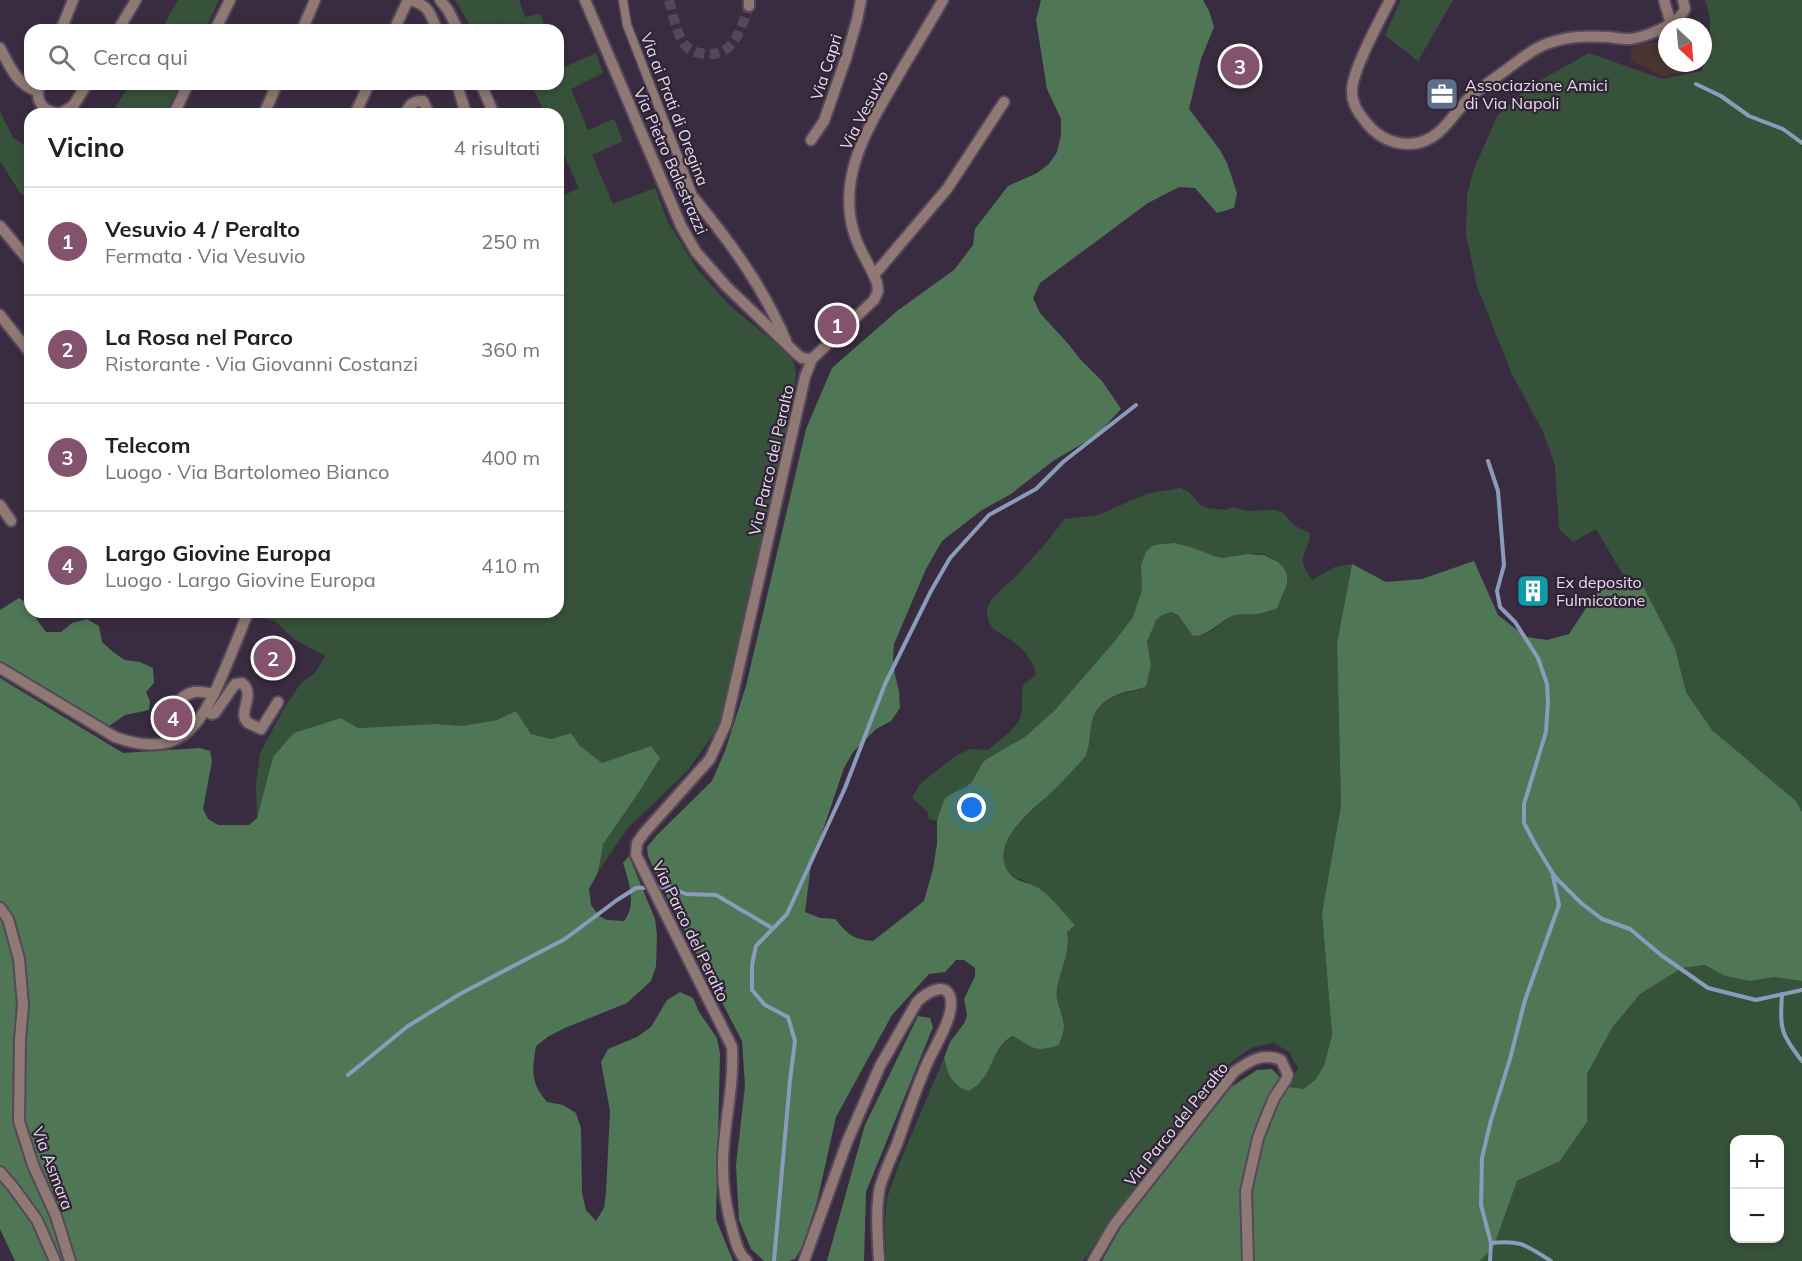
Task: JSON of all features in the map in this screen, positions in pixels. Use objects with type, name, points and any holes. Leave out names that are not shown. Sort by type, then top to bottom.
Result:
[{"type":"street","points":[[63,24],[73,0]]},
{"type":"street","points":[[122,24],[136,0]]},
{"type":"street","points":[[218,24],[230,0]]},
{"type":"street","points":[[305,24],[315,0]]},
{"type":"street","points":[[397,24],[409,0],[422,3],[428,9],[434,24]]},
{"type":"street","points":[[440,0],[455,24]]},
{"type":"street","name":"Via Pietro Balestrazzi","points":[[585,0],[681,226],[691,244],[715,274],[787,345],[802,358],[812,359]]},
{"type":"street","name":"Via ai Prati di Oregina","points":[[623,0],[627,26],[694,198],[747,267],[777,319],[787,345]]},
{"type":"street","name":"Via Capri","points":[[811,140],[824,121],[850,46],[861,0]]},
{"type":"street","name":"Via Vesuvio","points":[[812,359],[876,298],[878,287],[854,233],[849,208],[849,190],[855,158],[875,116],[943,0]]},
{"type":"street","points":[[1390,0],[1354,77],[1352,95],[1355,106],[1369,127],[1387,140],[1401,144],[1426,141],[1438,133],[1472,95],[1534,50],[1546,44],[1586,36],[1630,39],[1658,30]]},
{"type":"street","points":[[1664,0],[1669,18]]},
{"type":"street","points":[[1678,18],[1684,12],[1683,0]]},
{"type":"street","points":[[0,48],[12,73],[24,84]]},
{"type":"street","points":[[39,90],[37,98],[44,108]]},
{"type":"street","points":[[70,108],[83,90]]},
{"type":"street","points":[[177,108],[185,90]]},
{"type":"street","points":[[267,108],[274,90]]},
{"type":"street","points":[[361,108],[367,90]]},
{"type":"street","points":[[459,90],[464,108]]},
{"type":"street","points":[[484,90],[491,108]]},
{"type":"street","points":[[408,108],[417,100],[423,101],[426,108]]},
{"type":"street","points":[[873,275],[947,189],[1004,102]]},
{"type":"street","points":[[0,226],[24,255]]},
{"type":"street","points":[[0,315],[24,345]]},
{"type":"street","name":"Via Parco del Peralto","points":[[747,1261],[738,1248],[728,1215],[724,1182],[723,1146],[733,1071],[732,1047],[635,851],[644,833],[710,759],[726,724],[805,377],[812,359]]},
{"type":"street","points":[[0,505],[11,521]]},
{"type":"street","points":[[0,668],[115,736],[130,742],[150,745],[171,741],[193,728],[205,711],[246,618]]},
{"type":"street","points":[[205,711],[215,713],[235,684],[242,683],[247,688],[248,694],[244,718],[261,729],[278,702]]},
{"type":"street","points":[[171,741],[169,726],[172,713],[178,703],[192,693],[214,694]]},
{"type":"street","name":"Via Asmara","points":[[0,908],[8,919],[19,959],[23,1005],[20,1039],[19,1121],[33,1166],[56,1216],[70,1261]]},
{"type":"street","points":[[804,1261],[847,1142],[880,1066],[917,1002],[925,994],[935,989],[943,990],[949,995],[951,1003],[949,1015],[926,1066],[881,1186],[878,1208],[879,1261]]},
{"type":"street","name":"Via Parco del Peralto","points":[[1093,1261],[1114,1225],[1234,1072],[1250,1060],[1273,1057],[1281,1060],[1288,1075],[1258,1138],[1246,1191],[1248,1261]]},
{"type":"street","name":"Via Asmara","points":[[0,1172],[14,1187],[37,1220],[55,1261]]},
{"type":"shaded area","points":[[1658,41],[1658,72],[1683,72],[1662,76],[1630,60],[1632,47]]},
{"type":"green space","points":[[178,0],[219,0],[208,24],[164,24]]},
{"type":"green space","points":[[455,0],[519,0],[525,17],[540,14],[544,24],[503,23],[469,24]]},
{"type":"green space","points":[[1041,0],[1203,0],[1214,27],[1201,59],[1189,109],[1227,163],[1237,193],[1234,208],[1217,213],[1195,188],[1179,187],[1148,203],[1040,283],[1033,298],[1040,313],[1102,381],[1121,409],[1097,435],[1053,461],[1011,494],[982,510],[942,541],[926,569],[894,644],[893,659],[900,708],[891,721],[876,729],[853,752],[844,768],[811,865],[805,912],[820,918],[835,919],[851,935],[873,941],[924,901],[933,869],[937,844],[937,821],[945,798],[966,787],[972,782],[983,762],[1025,737],[1055,710],[1114,642],[1133,617],[1141,593],[1141,565],[1146,552],[1152,546],[1175,543],[1223,558],[1248,554],[1264,555],[1283,567],[1287,575],[1287,584],[1277,608],[1260,613],[1233,616],[1199,635],[1193,636],[1178,615],[1171,612],[1156,620],[1147,642],[1151,666],[1146,686],[1119,694],[1100,706],[1092,720],[1086,756],[1025,817],[1008,840],[1004,852],[1004,863],[1011,875],[1045,893],[1075,925],[1067,932],[1066,954],[1057,989],[1064,1026],[1059,1045],[1039,1049],[1013,1036],[1001,1046],[979,1083],[969,1091],[963,1089],[952,1079],[944,1058],[950,1042],[965,1022],[967,1015],[964,999],[975,976],[975,968],[964,960],[956,960],[945,972],[929,974],[892,1015],[836,1117],[817,1202],[803,1245],[795,1259],[764,1261],[751,1249],[739,1220],[736,1165],[745,1086],[742,1041],[659,881],[648,856],[647,847],[712,781],[725,751],[746,686],[806,429],[832,368],[897,311],[954,270],[973,245],[975,229],[1008,186],[1037,173],[1049,164],[1057,152],[1061,135],[1061,119],[1047,89],[1036,20]]},
{"type":"green space","points":[[1401,0],[1453,0],[1418,61],[1385,35]]},
{"type":"green space","points":[[1705,0],[1802,0],[1802,812],[1796,801],[1712,730],[1686,692],[1675,648],[1644,588],[1626,580],[1596,529],[1573,542],[1559,529],[1555,465],[1543,432],[1511,372],[1477,286],[1466,234],[1467,195],[1474,169],[1497,116],[1527,88],[1589,53],[1662,79],[1697,72],[1712,72],[1712,18],[1710,18]]},
{"type":"green space","points":[[596,53],[603,73],[571,89],[588,130],[614,119],[623,141],[592,155],[613,204],[655,188],[668,222],[697,269],[729,305],[790,355],[794,364],[796,373],[791,425],[720,725],[688,770],[627,829],[598,872],[602,844],[639,792],[659,757],[651,746],[602,763],[580,746],[571,733],[551,739],[531,734],[516,711],[497,720],[462,726],[436,724],[358,728],[341,718],[273,757],[257,818],[256,784],[260,753],[286,705],[301,683],[315,673],[325,656],[294,639],[275,621],[261,618],[564,618],[564,195],[579,188],[564,155],[564,108],[542,108],[534,90],[564,90],[564,67]]},
{"type":"green space","points":[[126,90],[177,90],[168,108],[115,108]]},
{"type":"green space","points":[[0,111],[13,138],[24,145],[24,196],[0,161]]},
{"type":"green space","points":[[1180,488],[1189,492],[1200,505],[1208,508],[1225,510],[1232,507],[1248,511],[1275,510],[1283,513],[1295,526],[1310,533],[1303,560],[1312,580],[1335,567],[1352,564],[1337,643],[1341,806],[1322,913],[1332,1035],[1324,1067],[1316,1079],[1304,1089],[1289,1087],[1298,1068],[1289,1052],[1274,1043],[1253,1047],[1232,1061],[1181,1124],[1083,1261],[886,1261],[887,1198],[944,1058],[946,1067],[982,1081],[1003,1044],[1014,1036],[1035,1049],[1059,1045],[1063,1034],[1064,1026],[1057,994],[1066,954],[1067,932],[1030,885],[1012,875],[1005,867],[1002,857],[1010,835],[1086,756],[1089,728],[1101,705],[1115,696],[1140,690],[1151,666],[1147,643],[1156,620],[1170,612],[1178,615],[1193,636],[1210,632],[1230,617],[1238,614],[1270,611],[1283,567],[1274,559],[1263,554],[1253,553],[1225,558],[1215,557],[1182,545],[1152,546],[1141,565],[1142,585],[1133,617],[1055,710],[1026,737],[984,762],[972,782],[951,794],[942,805],[937,821],[929,819],[927,811],[912,798],[920,784],[954,757],[970,749],[988,750],[1019,720],[1022,711],[1023,685],[1036,675],[1026,653],[1014,642],[993,629],[990,624],[987,610],[996,594],[1016,576],[1064,519],[1098,515],[1146,494]]},
{"type":"green space","points":[[1474,561],[1498,615],[1526,637],[1547,640],[1569,634],[1604,581],[1626,580],[1644,588],[1675,648],[1686,692],[1712,730],[1796,801],[1802,812],[1802,981],[1774,977],[1750,981],[1725,976],[1705,965],[1682,968],[1640,994],[1612,1028],[1587,1074],[1587,1122],[1560,1161],[1517,1181],[1494,1246],[1480,1261],[1102,1261],[1121,1227],[1231,1087],[1257,1070],[1272,1069],[1289,1087],[1304,1089],[1316,1079],[1324,1066],[1332,1035],[1322,913],[1341,806],[1337,643],[1352,564],[1386,582],[1422,579]]},
{"type":"green space","points":[[19,598],[24,601],[24,618],[36,618],[46,632],[61,632],[72,623],[87,619],[99,626],[102,642],[113,652],[125,660],[140,662],[153,668],[154,683],[146,692],[150,701],[149,710],[125,715],[109,726],[0,662],[0,610]]},
{"type":"green space","points":[[0,678],[123,753],[200,748],[210,751],[212,761],[203,809],[208,819],[218,825],[249,825],[257,818],[273,757],[294,733],[341,718],[358,728],[436,724],[462,726],[497,720],[516,711],[531,734],[551,739],[571,733],[580,746],[602,763],[651,746],[660,758],[603,844],[598,872],[589,889],[591,905],[599,916],[607,920],[624,921],[631,901],[623,863],[629,856],[655,919],[656,966],[651,981],[627,1003],[565,1028],[536,1046],[534,1076],[541,1095],[547,1102],[563,1105],[576,1113],[581,1128],[582,1193],[586,1210],[596,1221],[604,1208],[610,1111],[601,1062],[608,1049],[637,1037],[651,1027],[667,1000],[680,992],[693,998],[699,1012],[717,1038],[720,1054],[716,1219],[733,1261],[15,1261],[0,1229]]},
{"type":"green space","points":[[1705,965],[1725,976],[1750,981],[1774,977],[1802,981],[1802,1261],[1480,1261],[1494,1246],[1517,1181],[1560,1161],[1587,1122],[1587,1074],[1612,1028],[1640,994],[1682,968]]},
{"type":"green space","points":[[918,1016],[930,1018],[933,1027],[866,1192],[864,1261],[827,1261],[865,1125]]},
{"type":"waterway","points":[[1696,84],[1721,96],[1749,116],[1783,129],[1802,143]]},
{"type":"waterway","points":[[774,1261],[795,1041],[788,1017],[765,1005],[752,990],[752,965],[756,946],[787,914],[845,788],[885,684],[950,558],[989,515],[1036,489],[1063,462],[1136,405]]},
{"type":"waterway","points":[[1488,461],[1498,491],[1504,565],[1497,591],[1500,607],[1515,622],[1538,658],[1547,684],[1546,732],[1524,804],[1524,823],[1535,844],[1555,877],[1581,903],[1602,919],[1630,929],[1661,955],[1708,988],[1756,1000],[1802,990]]},
{"type":"waterway","points":[[1490,1261],[1491,1243],[1481,1205],[1482,1158],[1525,1000],[1559,905],[1553,876]]},
{"type":"waterway","points":[[348,1075],[408,1026],[460,994],[565,939],[636,888],[669,887],[686,894],[716,895],[772,928]]},
{"type":"waterway","points":[[1782,994],[1781,1015],[1785,1037],[1802,1061]]},
{"type":"waterway","points":[[1491,1243],[1517,1243],[1551,1261]]},
{"type":"tunnel","points":[[669,0],[677,29],[685,45],[692,51],[706,54],[716,53],[730,45],[740,31],[749,6]]},
{"type":"place","name":"Telecom","points":[[1240,66]]},
{"type":"place","name":"Associazione Amici di Via Napoli","points":[[1442,94]]},
{"type":"place","name":"Vesuvio 4 / Peralto","points":[[837,325]]},
{"type":"place","name":"Ex deposito Fulmicotone","points":[[1533,591]]},
{"type":"place","name":"La Rosa nel Parco","points":[[273,658]]},
{"type":"place","name":"Largo Giovine Europa","points":[[173,718]]}]
